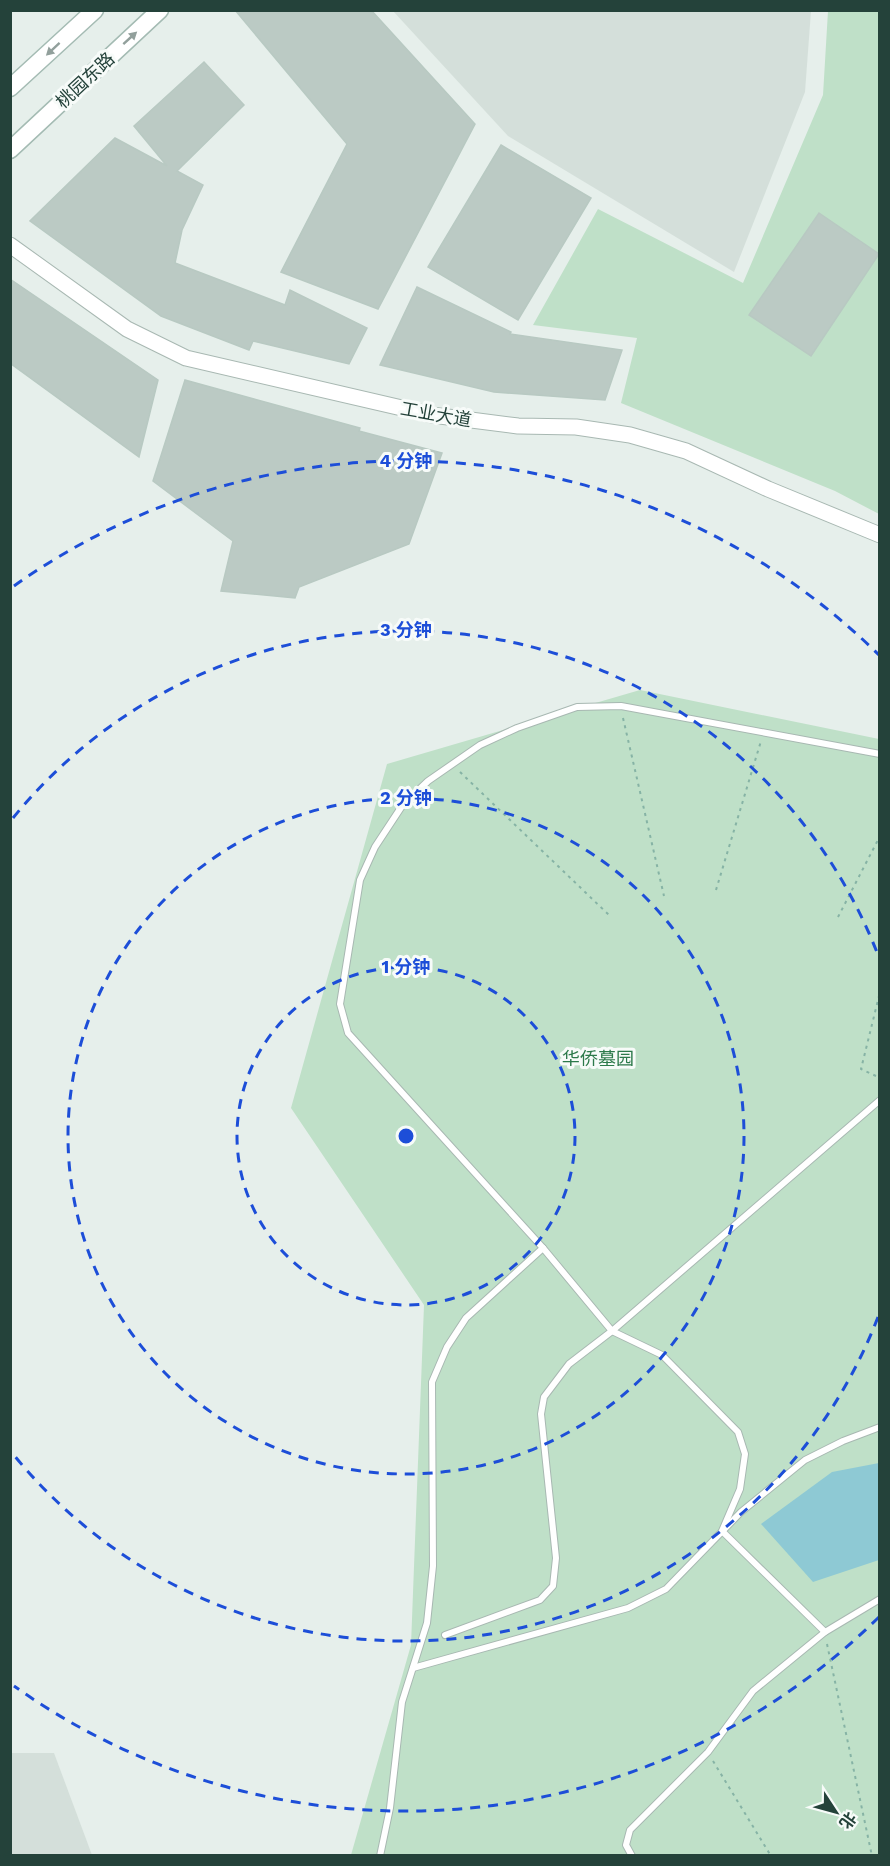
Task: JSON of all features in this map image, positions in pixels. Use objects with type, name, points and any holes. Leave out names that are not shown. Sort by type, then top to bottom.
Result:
[{"type":"main road","points":[[10,88],[95,10]]},
{"type":"main road","name":"桃园东路","points":[[10,150],[160,10]]},
{"type":"street","name":"工业大道","points":[[10,245],[126,329],[186,358],[432,415],[518,426],[576,427],[630,435],[686,451],[768,489],[879,535]]},
{"type":"lane","points":[[723,1532],[740,1489],[745,1454],[738,1432],[662,1355],[612,1331],[543,1248],[348,1033],[340,1004],[360,880],[375,847],[402,806],[428,781],[480,745],[517,728],[577,707],[621,706],[879,754]]},
{"type":"lane","points":[[445,1635],[540,1600],[553,1586],[556,1558],[541,1414],[544,1396],[569,1364],[612,1331],[879,1100]]},
{"type":"lane","points":[[380,1856],[390,1808],[402,1702],[427,1623],[433,1566],[432,1382],[447,1347],[466,1318],[543,1248]]},
{"type":"lane","points":[[413,1668],[628,1608],[666,1589],[741,1512],[805,1460],[843,1441],[879,1427]]},
{"type":"lane","points":[[723,1532],[825,1632]]},
{"type":"lane","points":[[632,1856],[626,1845],[630,1830],[708,1752],[753,1691],[825,1632],[879,1599]]},
{"type":"path","points":[[621,706],[664,896]]},
{"type":"path","points":[[716,890],[763,732]]},
{"type":"path","points":[[452,764],[609,916]]},
{"type":"path","points":[[838,917],[879,836]]},
{"type":"path","points":[[876,1076],[861,1069],[879,992]]},
{"type":"path","points":[[825,1632],[872,1856]]},
{"type":"path","points":[[708,1752],[771,1856]]},
{"type":"shaded area","points":[[393,11],[811,11],[805,92],[734,272],[508,136]]},
{"type":"shaded area","points":[[11,1753],[54,1753],[92,1855],[11,1855]]},
{"type":"green space","points":[[828,11],[879,11],[879,514],[835,491],[621,403],[637,338],[533,325],[598,209],[743,283],[823,95]]},
{"type":"green space","name":"华侨墓园","points":[[640,690],[879,739],[879,1855],[351,1855],[411,1645],[424,1305],[291,1108],[387,764]]},
{"type":"water","points":[[879,1463],[879,1560],[813,1582],[761,1524],[832,1472]]},
{"type":"building","points":[[235,10],[371,10],[475,124],[378,309],[281,272],[347,144]]},
{"type":"building","points":[[204,62],[244,105],[177,171],[203,185],[182,230],[175,263],[285,305],[290,290],[367,328],[349,364],[253,341],[249,350],[161,316],[30,221],[115,138],[167,166],[134,126]]},
{"type":"building","points":[[501,145],[591,198],[518,320],[428,267]]},
{"type":"building","points":[[819,213],[879,254],[811,356],[749,315]]},
{"type":"building","points":[[10,279],[158,380],[139,457],[10,363]]},
{"type":"building","points":[[417,287],[511,332],[510,334],[622,350],[605,400],[494,392],[380,365]]},
{"type":"building","points":[[185,380],[442,453],[409,544],[299,587],[295,598],[221,591],[233,541],[153,481]]}]
